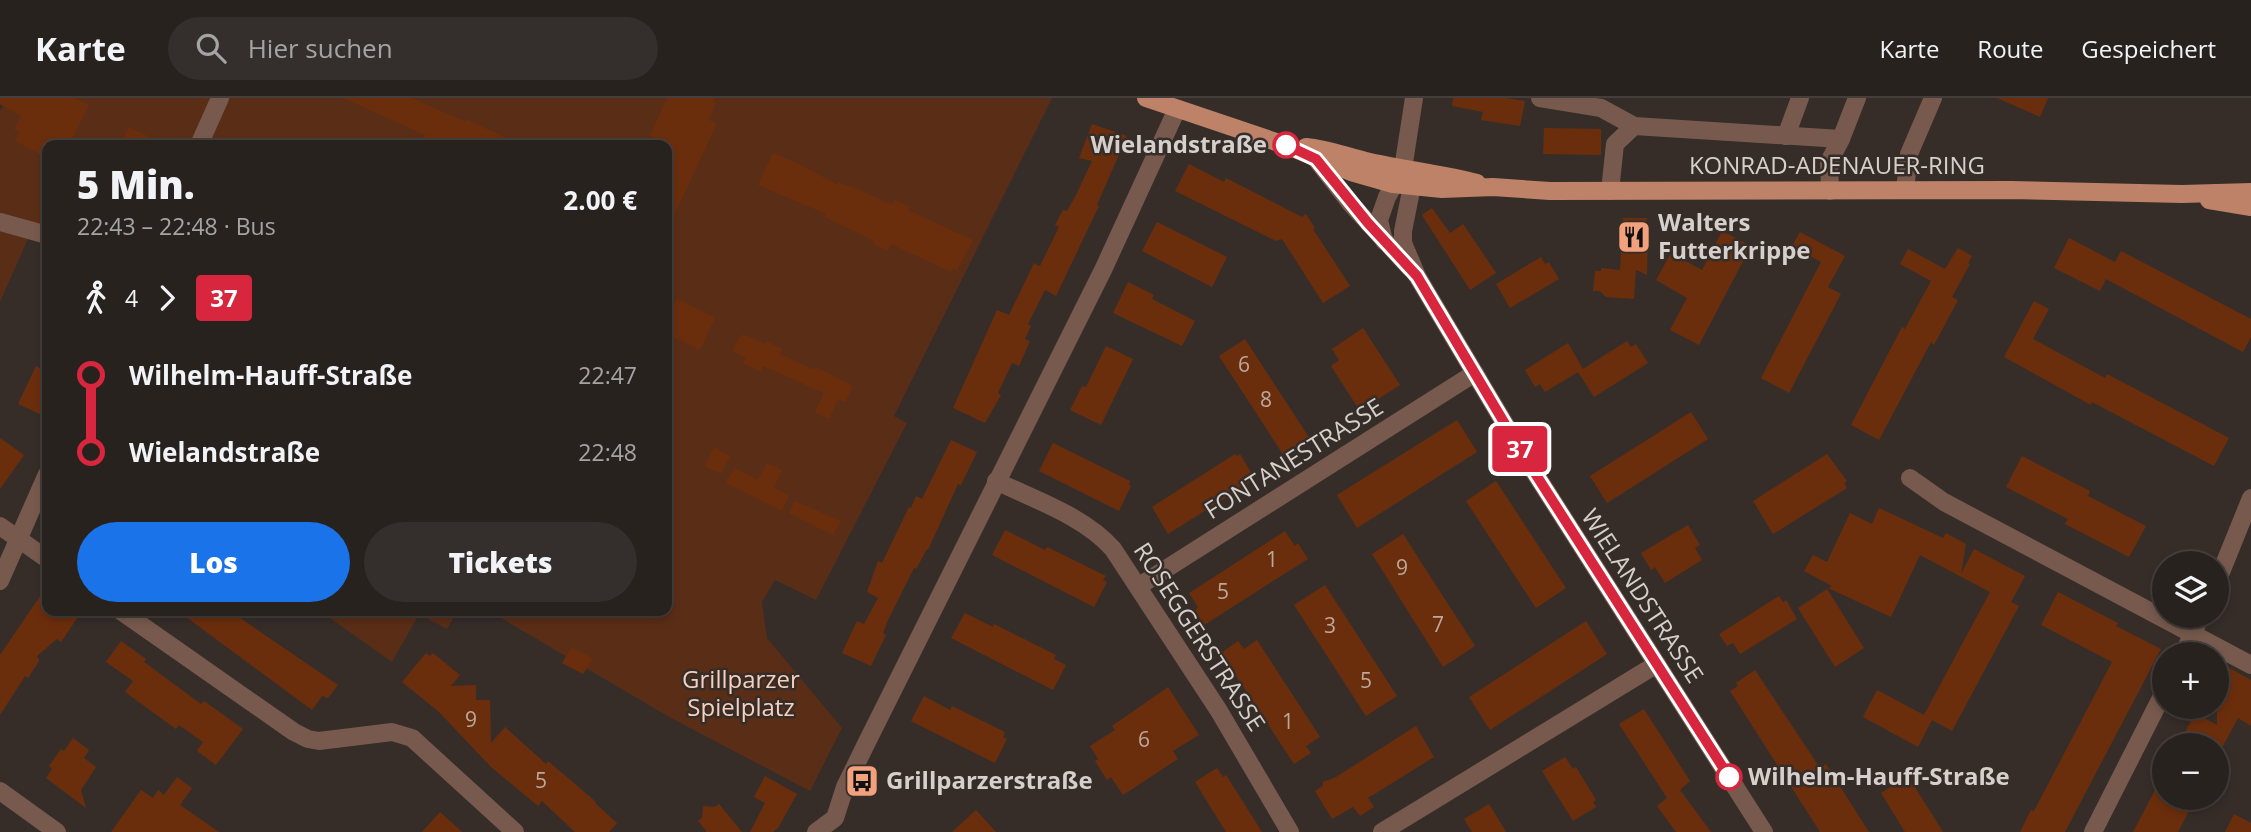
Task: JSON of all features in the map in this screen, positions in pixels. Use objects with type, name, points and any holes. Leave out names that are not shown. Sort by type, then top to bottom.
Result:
[{"type":"main road","name":"KONRAD-ADENAUER-RING","points":[[1146,98],[1285,145],[1316,159],[1398,176],[1451,176],[1493,187]]},
{"type":"main road","name":"KONRAD-ADENAUER-RING","points":[[1285,145],[1320,148],[1398,176]]},
{"type":"main road","name":"KONRAD-ADENAUER-RING","points":[[1412,186],[1458,190],[1493,187],[1610,191],[1905,190],[2182,194],[2251,192]]},
{"type":"main road","name":"KONRAD-ADENAUER-RING","points":[[2182,194],[2251,207]]},
{"type":"street","points":[[200,140],[220,98]]},
{"type":"street","points":[[1384,241],[1379,220],[1398,176],[1414,98]]},
{"type":"street","points":[[1540,98],[1601,108],[1634,126],[1841,139]]},
{"type":"street","points":[[1786,136],[1800,98]]},
{"type":"street","points":[[1830,191],[1829,162],[1857,98]]},
{"type":"street","points":[[1905,190],[1909,154],[1933,98]]},
{"type":"street","points":[[816,832],[840,825],[845,787],[1103,270],[1177,109]]},
{"type":"street","points":[[1610,191],[1615,144],[1634,126]]},
{"type":"street","name":"WIELANDSTRASSE","points":[[1316,159],[1384,241],[1417,276]]},
{"type":"street","points":[[1398,176],[1412,186]]},
{"type":"street","name":"WIELANDSTRASSE","points":[[1412,186],[1403,231],[1404,243],[1417,276],[1524,456],[1764,832]]},
{"type":"street","points":[[0,222],[42,234]]},
{"type":"street","name":"FONTANESTRASSE","points":[[1139,586],[1475,373]]},
{"type":"street","points":[[1910,478],[1944,502],[2251,665]]},
{"type":"street","name":"ROSEGGERSTRASSE","points":[[996,481],[1071,518],[1105,540],[1139,586],[1246,755],[1290,832]]},
{"type":"street","points":[[0,581],[42,485]]},
{"type":"street","points":[[2229,552],[2251,498]]},
{"type":"street","points":[[0,526],[42,556]]},
{"type":"street","points":[[128,616],[294,732],[308,739],[319,741],[392,732],[412,738],[515,832]]},
{"type":"street","points":[[2189,642],[2196,628]]},
{"type":"street","points":[[1382,832],[1657,664]]},
{"type":"street","points":[[2093,832],[2152,716]]},
{"type":"street","points":[[0,791],[57,832]]},
{"type":"green space","name":"Grillparzer Spielplatz","points":[[7,98],[1052,98],[894,416],[907,423],[816,600],[775,580],[762,602],[767,638],[842,728],[810,791],[669,717],[497,616],[672,616],[672,140],[42,140],[42,225],[35,223],[0,302],[0,111]]},
{"type":"green space","points":[[327,616],[418,616],[392,662]]},
{"type":"green space","points":[[423,616],[454,616],[447,629]]},
{"type":"building","points":[[0,98],[75,98],[89,105],[72,140],[42,140],[40,154],[15,141],[20,132],[14,129],[21,116],[0,104]]},
{"type":"building","points":[[343,98],[412,98],[466,122],[467,119],[511,140],[426,140],[423,138],[425,135]]},
{"type":"building","points":[[667,98],[715,98],[713,102],[716,103],[709,120],[717,123],[672,220],[672,140],[650,136]]},
{"type":"building","points":[[1453,98],[1506,98],[1525,101],[1520,126],[1481,120],[1483,112],[1452,106]]},
{"type":"building","points":[[1997,98],[2048,98],[2040,117]]},
{"type":"building","points":[[1092,124],[1127,136],[1097,205],[1099,206],[1056,296],[1045,290],[1028,324],[1031,326],[1025,339],[1030,341],[1019,366],[1012,363],[998,393],[1001,395],[985,423],[953,408],[997,310],[1009,315],[1034,263],[1040,266],[1059,227],[1055,225],[1063,210],[1067,211],[1076,195],[1092,161],[1079,158]]},
{"type":"building","points":[[129,127],[156,140],[122,140]]},
{"type":"building","points":[[1544,128],[1601,129],[1601,155],[1543,154]]},
{"type":"building","points":[[773,153],[838,185],[839,182],[851,186],[892,205],[895,200],[910,207],[908,210],[973,240],[957,270],[953,268],[951,272],[891,244],[888,251],[873,244],[874,241],[825,217],[826,214],[758,185]]},
{"type":"building","points":[[1189,164],[1224,182],[1226,178],[1302,217],[1306,214],[1350,286],[1323,303],[1282,239],[1276,241],[1175,191]]},
{"type":"building","points":[[1432,208],[1450,233],[1463,224],[1496,273],[1470,290],[1422,215]]},
{"type":"building","points":[[1623,218],[1647,218],[1647,275],[1636,270],[1634,299],[1606,297],[1600,291],[1593,291],[1595,271],[1601,271],[1601,268],[1620,270]]},
{"type":"building","points":[[1157,222],[1227,257],[1212,287],[1142,251]]},
{"type":"building","points":[[1722,231],[1751,246],[1699,345],[1670,330],[1687,298],[1656,280],[1671,253],[1702,270]]},
{"type":"building","points":[[1800,232],[1845,256],[1828,287],[1841,294],[1789,393],[1761,378],[1821,262],[1792,246]]},
{"type":"building","points":[[2069,238],[2115,262],[2121,251],[2251,319],[2251,337],[2243,352],[2106,279],[2100,291],[2054,268]]},
{"type":"building","points":[[1958,248],[1972,256],[1952,297],[1958,300],[1934,345],[1931,342],[1879,440],[1851,425],[1902,327],[1905,329],[1931,281],[1900,264],[1908,249],[1945,269]]},
{"type":"building","points":[[1541,257],[1545,264],[1549,262],[1559,279],[1510,308],[1496,284]]},
{"type":"building","points":[[1128,282],[1154,295],[1152,299],[1195,321],[1182,346],[1113,313]]},
{"type":"building","points":[[677,299],[715,318],[700,350],[672,336],[672,307]]},
{"type":"building","points":[[2034,301],[2049,309],[2033,339],[2105,378],[2107,374],[2229,438],[2214,466],[2092,402],[2091,405],[2004,357]]},
{"type":"building","points":[[1363,328],[1400,385],[1360,411],[1331,366],[1339,360],[1332,349]]},
{"type":"building","points":[[743,334],[765,344],[766,341],[782,349],[780,354],[810,368],[816,367],[853,386],[845,402],[838,399],[829,419],[815,412],[824,393],[763,366],[761,372],[743,363],[746,358],[732,351]]},
{"type":"building","points":[[1245,339],[1310,439],[1284,456],[1219,356]]},
{"type":"building","points":[[1627,341],[1631,347],[1636,344],[1648,363],[1594,397],[1578,372],[1545,392],[1540,384],[1535,387],[1525,370],[1568,343],[1583,369]]},
{"type":"building","points":[[1106,346],[1133,359],[1101,425],[1070,410],[1082,386],[1086,387]]},
{"type":"building","points":[[36,366],[42,369],[42,415],[18,404]]},
{"type":"building","points":[[1691,412],[1708,439],[1607,503],[1590,476]]},
{"type":"building","points":[[1457,420],[1477,452],[1357,528],[1337,495]]},
{"type":"building","points":[[0,438],[24,455],[0,489]]},
{"type":"building","points":[[951,440],[977,452],[961,485],[958,484],[928,550],[916,569],[914,568],[888,620],[883,633],[886,635],[871,666],[842,653],[857,621],[864,624],[878,598],[867,592],[878,561],[882,563],[916,496],[922,499]]},
{"type":"building","points":[[1053,443],[1130,481],[1131,486],[1119,511],[1039,471]]},
{"type":"building","points":[[714,447],[730,456],[721,474],[705,466]]},
{"type":"building","points":[[1235,454],[1240,454],[1255,479],[1168,534],[1152,507]]},
{"type":"building","points":[[1827,454],[1847,481],[1844,483],[1847,488],[1773,534],[1753,501]]},
{"type":"building","points":[[2022,456],[2090,491],[2088,496],[2146,526],[2129,557],[2065,524],[2068,519],[2006,487]]},
{"type":"building","points":[[767,463],[782,470],[774,488],[789,495],[782,511],[726,483],[734,468],[758,480]]},
{"type":"building","points":[[1496,481],[1566,588],[1536,608],[1466,501]]},
{"type":"building","points":[[795,501],[841,521],[833,535],[789,513]]},
{"type":"building","points":[[1879,508],[1943,538],[1946,533],[1966,544],[1961,574],[1974,549],[2025,576],[2011,602],[2019,606],[1952,731],[1932,720],[1918,747],[1863,717],[1877,690],[1924,715],[1990,592],[1920,555],[1891,617],[1828,588],[1832,586],[1804,571],[1813,555],[1827,562],[1850,513],[1872,524]]},
{"type":"building","points":[[1688,525],[1700,545],[1695,548],[1702,560],[1665,583],[1655,567],[1651,570],[1641,553]]},
{"type":"building","points":[[1005,530],[1106,576],[1103,580],[1107,582],[1094,607],[992,555]]},
{"type":"building","points":[[1285,531],[1295,546],[1298,543],[1308,559],[1204,625],[1195,610],[1198,607],[1189,593]]},
{"type":"building","points":[[1403,534],[1475,646],[1443,667],[1372,554]]},
{"type":"building","points":[[1325,585],[1397,696],[1366,716],[1294,605]]},
{"type":"building","points":[[1827,589],[1864,648],[1835,667],[1798,608]]},
{"type":"building","points":[[2058,592],[2118,623],[2116,626],[2152,644],[2152,666],[2065,832],[2020,832],[2031,810],[2034,811],[2112,662],[2041,625]]},
{"type":"building","points":[[42,593],[42,616],[79,616],[61,642],[57,639],[37,656],[39,661],[28,678],[25,676],[0,715],[0,655]]},
{"type":"building","points":[[1779,596],[1783,602],[1786,600],[1797,619],[1740,654],[1733,643],[1727,646],[1719,634]]},
{"type":"building","points":[[965,613],[993,627],[994,624],[1056,655],[1054,659],[1066,665],[1053,690],[951,638]]},
{"type":"building","points":[[185,616],[237,616],[338,685],[328,698],[322,696],[312,710]]},
{"type":"building","points":[[1586,621],[1607,654],[1490,730],[1469,697]]},
{"type":"building","points":[[1257,640],[1320,737],[1306,746],[1311,753],[1294,764],[1221,653],[1238,641],[1244,649]]},
{"type":"building","points":[[121,641],[146,659],[144,662],[201,704],[204,701],[243,729],[216,765],[197,751],[203,742],[179,725],[176,729],[125,692],[133,681],[106,662]]},
{"type":"building","points":[[572,647],[593,659],[583,674],[562,663]]},
{"type":"building","points":[[426,653],[430,656],[433,653],[460,675],[451,686],[476,685],[476,700],[490,700],[491,743],[505,727],[546,764],[548,761],[596,802],[617,823],[609,832],[575,832],[542,801],[538,806],[491,767],[439,712],[402,682]]},
{"type":"building","points":[[2229,668],[2251,680],[2251,726],[2238,718],[2229,735],[2185,733],[2192,719],[2206,719],[2217,725],[2217,719],[2229,719]]},
{"type":"building","points":[[1755,670],[1820,768],[1826,764],[1869,832],[1820,832],[1730,691],[1738,686],[1736,683]]},
{"type":"building","points":[[1168,687],[1199,735],[1173,751],[1178,759],[1123,795],[1111,777],[1107,780],[1095,761],[1098,759],[1090,746],[1115,730],[1112,726]]},
{"type":"building","points":[[924,696],[950,710],[952,706],[1005,732],[1003,737],[1007,739],[995,763],[911,721]]},
{"type":"building","points":[[1644,709],[1690,781],[1680,790],[1711,832],[1676,832],[1657,806],[1667,798],[1619,724]]},
{"type":"building","points":[[1416,726],[1434,757],[1368,798],[1374,807],[1360,816],[1353,807],[1332,819],[1315,791],[1323,786],[1323,782],[1336,777]]},
{"type":"building","points":[[73,738],[89,750],[84,758],[96,767],[81,790],[86,808],[46,778],[52,769],[49,766]]},
{"type":"building","points":[[1565,757],[1573,769],[1576,767],[1596,800],[1593,802],[1596,807],[1573,821],[1542,771]]},
{"type":"building","points":[[1217,768],[1223,777],[1226,775],[1262,832],[1226,832],[1195,782]]},
{"type":"building","points":[[765,776],[797,794],[778,828],[773,832],[750,832],[765,803],[754,797]]},
{"type":"building","points":[[1908,776],[1943,832],[1905,832],[1881,793]]},
{"type":"building","points":[[177,777],[192,788],[180,805],[219,832],[111,832],[141,790],[153,798],[158,790],[164,795]]},
{"type":"building","points":[[2152,796],[2152,810],[2190,810],[2178,832],[2133,832]]},
{"type":"building","points":[[719,804],[742,832],[707,832],[698,821],[702,818],[703,806],[715,807]]},
{"type":"building","points":[[1489,804],[1506,832],[1472,832],[1464,819]]},
{"type":"building","points":[[976,810],[996,832],[952,832]]},
{"type":"building","points":[[440,812],[462,832],[422,832]]},
{"type":"building","points":[[2234,814],[2251,823],[2251,832],[2225,832]]},
{"type":"bus line","name":"37","points":[[1286,145],[1316,159],[1351,204],[1417,276],[1524,456],[1729,777]]},
{"type":"place","name":"Wielandstraße","points":[[1286,145]]},
{"type":"place","name":"Walters Futterkrippe","points":[[1634,237]]},
{"type":"place","name":"Wilhelm-Hauff-Straße","points":[[1729,777]]},
{"type":"place","name":"Grillparzerstraße","points":[[862,781]]}]
